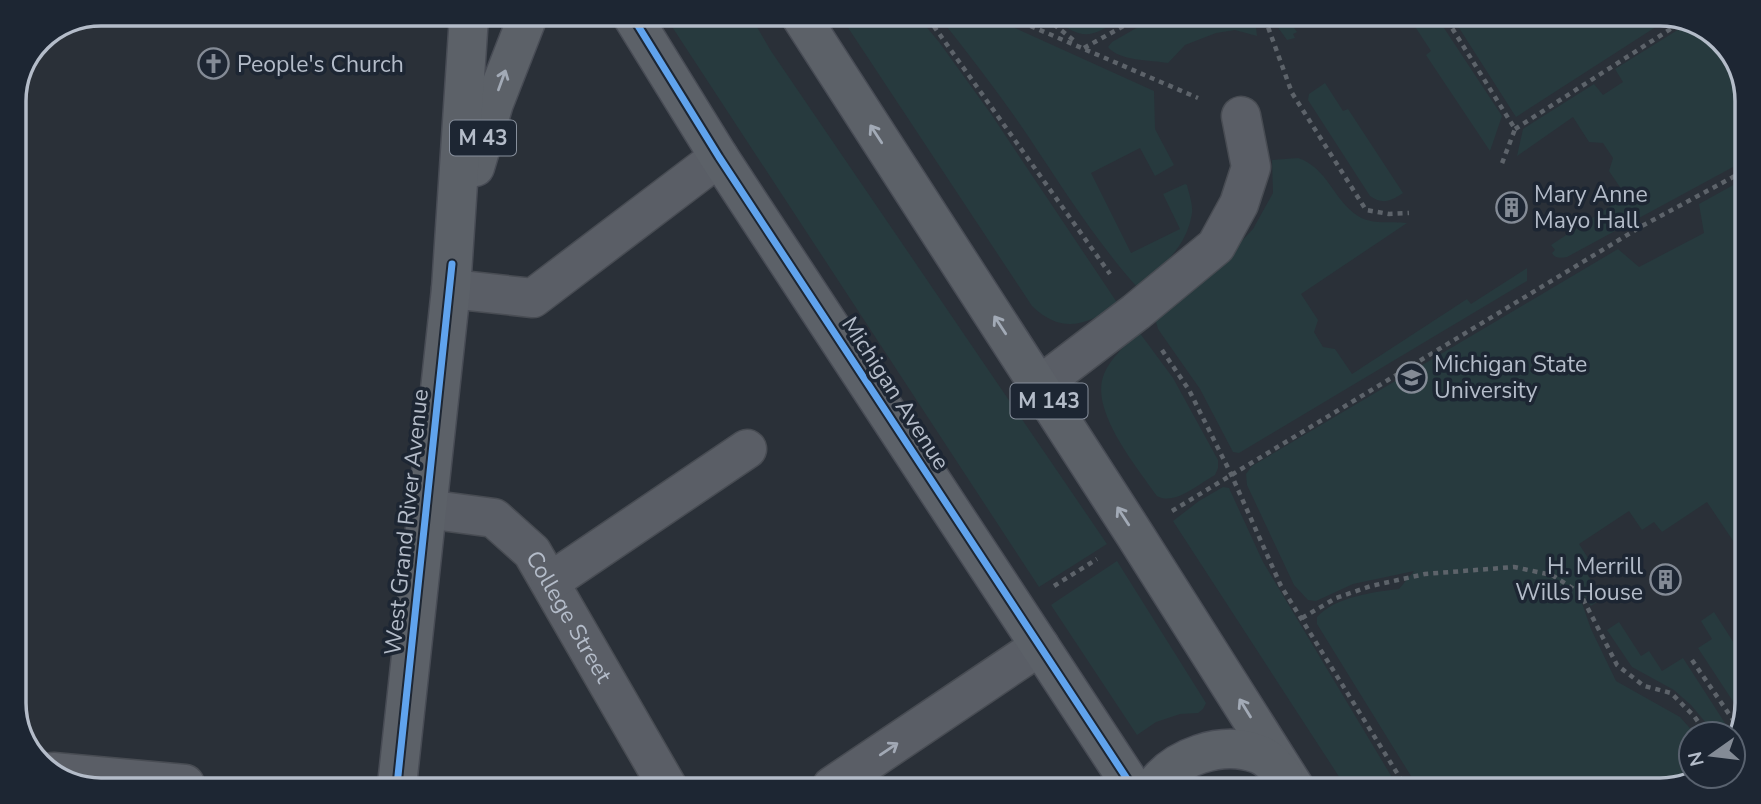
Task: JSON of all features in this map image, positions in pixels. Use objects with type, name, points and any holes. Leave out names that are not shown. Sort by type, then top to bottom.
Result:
[{"type":"main road","name":"West Grand River Avenue","points":[[398,778],[452,276],[468,26]]},
{"type":"main road","name":"West Grand River Avenue","points":[[452,276],[478,150],[524,26]]},
{"type":"main road","name":"Michigan Avenue","points":[[638,26],[719,157],[1126,778]]},
{"type":"main road","name":"M 143","points":[[806,26],[1289,778]]},
{"type":"main road","points":[[1163,778],[1173,768],[1193,756],[1216,750],[1237,750],[1258,754],[1270,761],[1286,778]]},
{"type":"lane","points":[[1039,386],[1136,312],[1216,246],[1239,204],[1251,167],[1241,116]]},
{"type":"lane","points":[[452,276],[533,298],[719,157]]},
{"type":"lane","points":[[550,582],[747,449]]},
{"type":"lane","name":"College Street","points":[[426,509],[494,518],[532,552],[662,778]]},
{"type":"lane","points":[[844,778],[1040,646]]},
{"type":"lane","points":[[83,775],[118,778]]},
{"type":"path","points":[[934,26],[1189,390],[1231,474],[1281,586],[1400,778]]},
{"type":"path","points":[[1031,26],[1241,116]]},
{"type":"path","points":[[1056,26],[1083,48]]},
{"type":"path","points":[[1083,48],[1123,26]]},
{"type":"path","points":[[1267,26],[1292,93],[1366,210],[1389,214],[1409,212]]},
{"type":"path","points":[[1451,26],[1515,129]]},
{"type":"path","points":[[1501,166],[1515,129],[1672,28]]},
{"type":"path","points":[[1016,610],[1231,474],[1642,226],[1735,176]]},
{"type":"path","points":[[1302,618],[1348,594],[1371,586],[1425,575],[1514,567],[1552,575],[1580,593],[1617,665],[1644,686],[1671,693],[1697,720]]},
{"type":"path","points":[[1692,660],[1732,719]]},
{"type":"green space","points":[[672,26],[756,26],[1107,544],[1039,587]]},
{"type":"green space","points":[[847,26],[926,26],[991,114],[1118,304],[1096,317],[1075,324],[1054,321],[1032,306]]},
{"type":"green space","points":[[946,26],[1011,26],[1154,91],[1155,129],[1174,165],[1155,176],[1140,148],[1091,173],[1131,253],[1180,229],[1163,194],[1187,185],[1192,210],[1185,236],[1164,264],[1137,287],[1094,233],[975,62]]},
{"type":"green space","points":[[1065,26],[1108,26],[1088,34]]},
{"type":"green space","points":[[1140,26],[1256,26],[1257,36],[1235,30],[1216,33],[1185,45],[1168,63],[1119,55],[1108,47]]},
{"type":"green space","points":[[1277,26],[1293,26],[1297,32],[1293,34],[1295,38],[1287,40]]},
{"type":"green space","points":[[1415,26],[1443,26],[1502,116],[1490,151],[1426,55],[1431,51]]},
{"type":"green space","points":[[1458,26],[1657,26],[1516,117]]},
{"type":"green space","points":[[1679,29],[1709,45],[1722,60],[1731,77],[1735,96],[1735,166],[1567,257],[1560,258],[1552,253],[1555,250],[1551,245],[1626,196],[1609,171],[1613,158],[1603,143],[1589,142],[1573,117],[1517,156],[1523,129],[1594,84],[1603,95],[1623,82],[1615,69]]},
{"type":"green space","points":[[1325,83],[1343,111],[1348,109],[1403,193],[1387,201],[1370,196],[1308,100],[1309,94]]},
{"type":"green space","points":[[1298,158],[1317,169],[1342,202],[1363,219],[1407,223],[1301,294],[1318,320],[1314,332],[1323,347],[1335,349],[1352,374],[1467,299],[1471,304],[1527,268],[1527,281],[1239,453],[1233,452],[1200,389],[1158,329],[1155,318],[1229,254],[1253,229],[1273,193],[1272,160]]},
{"type":"green space","points":[[1735,184],[1735,544],[1707,502],[1662,532],[1654,522],[1642,530],[1629,511],[1579,544],[1592,564],[1584,570],[1603,598],[1591,606],[1575,583],[1591,629],[1616,681],[1683,720],[1677,720],[1677,775],[1660,778],[1412,778],[1317,624],[1317,617],[1344,600],[1399,589],[1414,571],[1353,584],[1316,601],[1308,600],[1294,585],[1247,485],[1246,474],[1252,466],[1618,249],[1639,267],[1704,233],[1699,204]]},
{"type":"green space","points":[[1139,332],[1173,378],[1218,460],[1215,475],[1186,493],[1171,498],[1157,496],[1117,438],[1103,404],[1101,388],[1107,368]]},
{"type":"green space","points":[[1223,487],[1229,488],[1263,562],[1392,778],[1340,778],[1173,521]]},
{"type":"green space","points":[[1117,561],[1206,703],[1198,713],[1180,714],[1156,722],[1137,735],[1051,605]]},
{"type":"green space","points":[[1714,612],[1735,645],[1735,704],[1698,648],[1712,639],[1701,621]]},
{"type":"green space","points":[[1619,622],[1641,656],[1649,651],[1662,671],[1683,658],[1723,720],[1704,720],[1674,690],[1632,667],[1607,630]]},
{"type":"cycle path","points":[[638,26],[719,157],[1126,778]]},
{"type":"cycle path","points":[[398,778],[452,264]]},
{"type":"place","name":"People's Church","points":[[214,64]]},
{"type":"place","name":"Mary Anne Mayo Hall","points":[[1511,207]]},
{"type":"place","name":"Michigan State University","points":[[1411,377]]},
{"type":"place","name":"H. Merrill Wills House","points":[[1666,579]]}]
